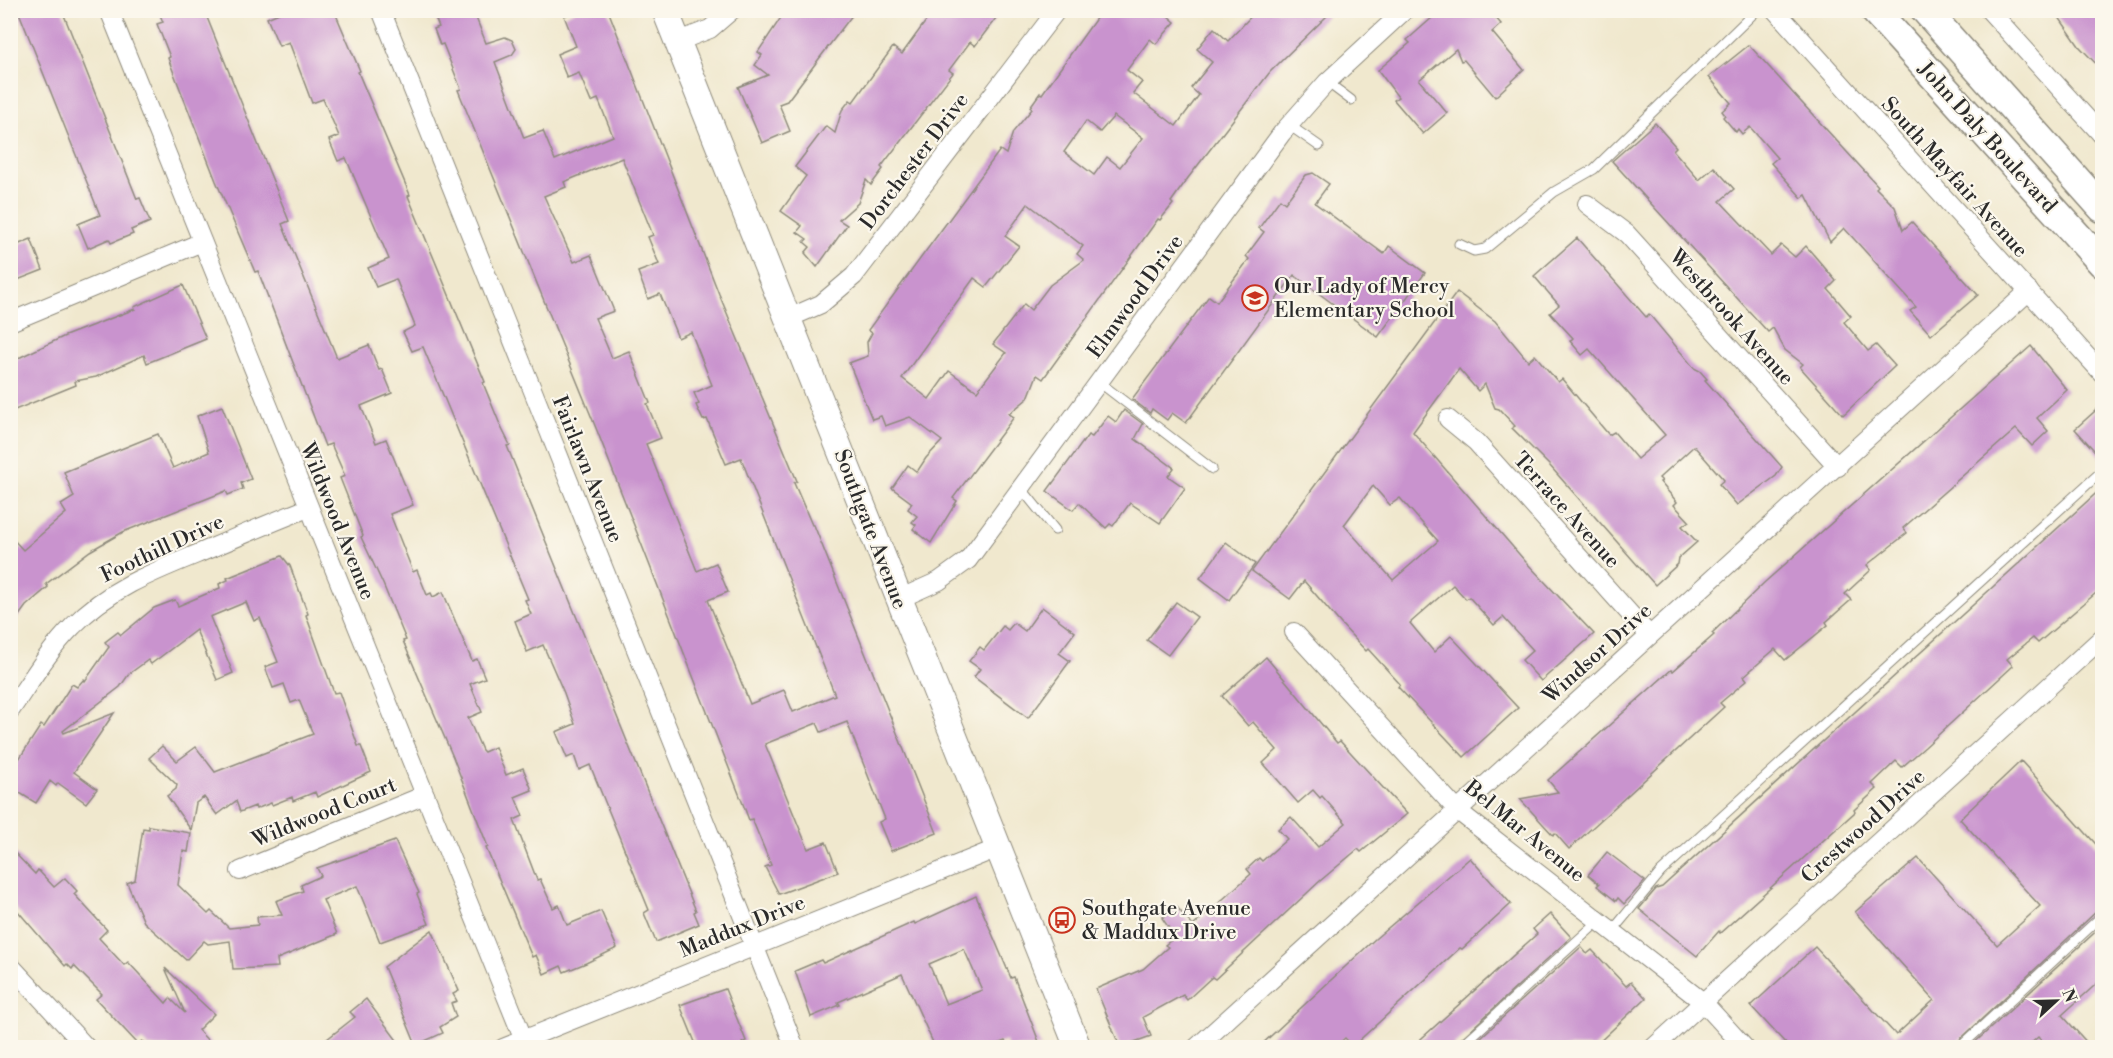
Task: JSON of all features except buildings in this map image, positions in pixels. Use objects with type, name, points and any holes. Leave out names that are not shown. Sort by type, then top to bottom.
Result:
[{"type":"main road","name":"John Daly Boulevard","points":[[1874,10],[2103,263]]},
{"type":"main road","name":"John Daly Boulevard","points":[[1925,10],[2103,208]]},
{"type":"street","name":"Wildwood Avenue","points":[[108,10],[525,1043]]},
{"type":"street","name":"Fairlawn Avenue","points":[[381,10],[795,1047]]},
{"type":"street","name":"Southgate Avenue","points":[[665,10],[1078,1047]]},
{"type":"street","points":[[679,41],[710,29],[732,10]]},
{"type":"street","name":"Dorchester Drive","points":[[789,318],[821,304],[855,276],[1057,10]]},
{"type":"street","name":"Elmwood Drive","points":[[899,599],[939,581],[968,560],[1289,124],[1327,82],[1404,10]]},
{"type":"street","name":"South Mayfair Avenue","points":[[1775,10],[2103,373]]},
{"type":"street","points":[[1989,10],[2103,135]]},
{"type":"street","name":"Westbrook Avenue","points":[[1587,204],[1628,234],[1838,467]]},
{"type":"street","points":[[10,322],[202,242]]},
{"type":"street","name":"Windsor Drive","points":[[1196,1047],[1649,635],[1838,467],[2028,291]]},
{"type":"street","name":"Terrace Avenue","points":[[1448,419],[1476,442],[1649,635]]},
{"type":"street","name":"Foothill Drive","points":[[10,711],[51,652],[73,626],[99,603],[127,584],[308,508]]},
{"type":"street","name":"Bel Mar Avenue","points":[[1294,632],[1458,811],[1607,925],[1702,1002],[1745,1047]]},
{"type":"street","name":"Crestwood Drive","points":[[1653,1047],[2103,638]]},
{"type":"street","name":"Wildwood Court","points":[[240,871],[425,795]]},
{"type":"street","name":"Maddux Drive","points":[[503,1047],[525,1043],[754,945],[998,848]]},
{"type":"street","points":[[10,965],[87,1047]]},
{"type":"lane","points":[[1459,244],[1474,251],[1485,249],[1554,192],[1594,169],[1757,10]]},
{"type":"lane","points":[[1327,82],[1351,100]]},
{"type":"lane","points":[[1289,124],[1319,146]]},
{"type":"lane","points":[[1100,382],[1212,469]]},
{"type":"lane","points":[[1460,1047],[1607,925],[1661,872],[2103,471]]},
{"type":"lane","points":[[1021,488],[1055,530]]},
{"type":"lane","points":[[1959,1047],[2103,916]]},
{"type":"place","name":"Our Lady of Mercy Elementary School","points":[[1255,298]]},
{"type":"place","name":"Southgate Avenue & Maddux Drive","points":[[1062,920]]}]
